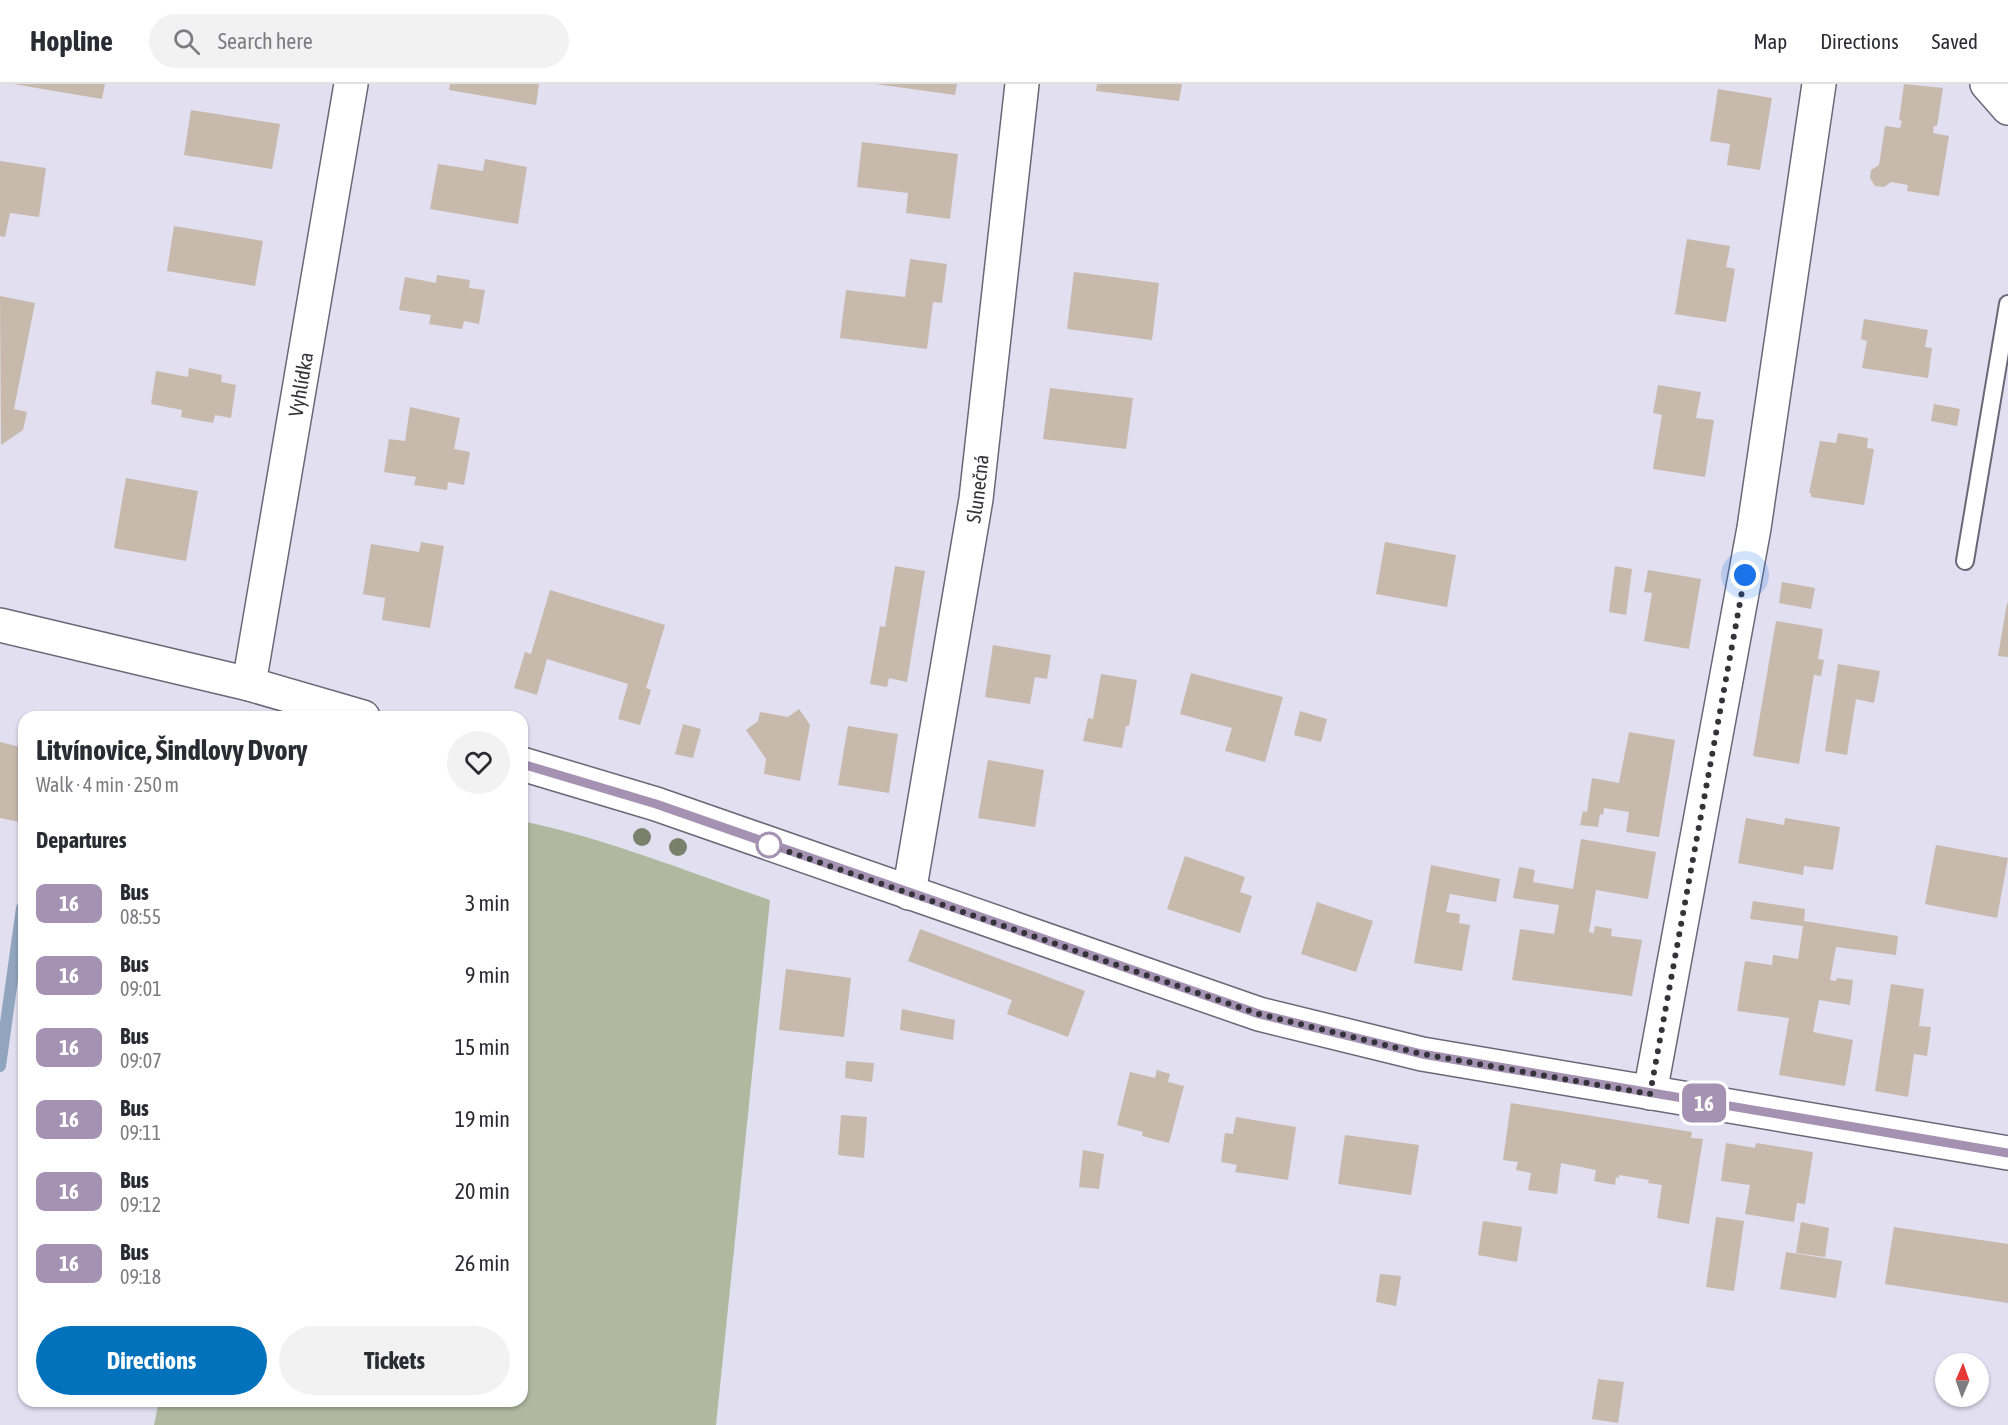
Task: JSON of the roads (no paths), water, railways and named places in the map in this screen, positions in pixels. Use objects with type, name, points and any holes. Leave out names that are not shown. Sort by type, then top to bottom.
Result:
[{"type":"street","name":"Vyhlídka","points":[[249,684],[351,84]]},
{"type":"street","name":"Slunečná","points":[[909,892],[976,499],[1023,84]]},
{"type":"street","points":[[1650,1094],[1754,528],[1819,84]]},
{"type":"street","points":[[1987,84],[2008,108]]},
{"type":"street","points":[[0,625],[249,684],[342,711]]},
{"type":"street","points":[[528,766],[656,804],[1259,1014],[1422,1054],[2008,1153]]},
{"type":"lane","points":[[1965,561],[2008,304]]},
{"type":"waterway","points":[[0,1066],[18,937]]}]
